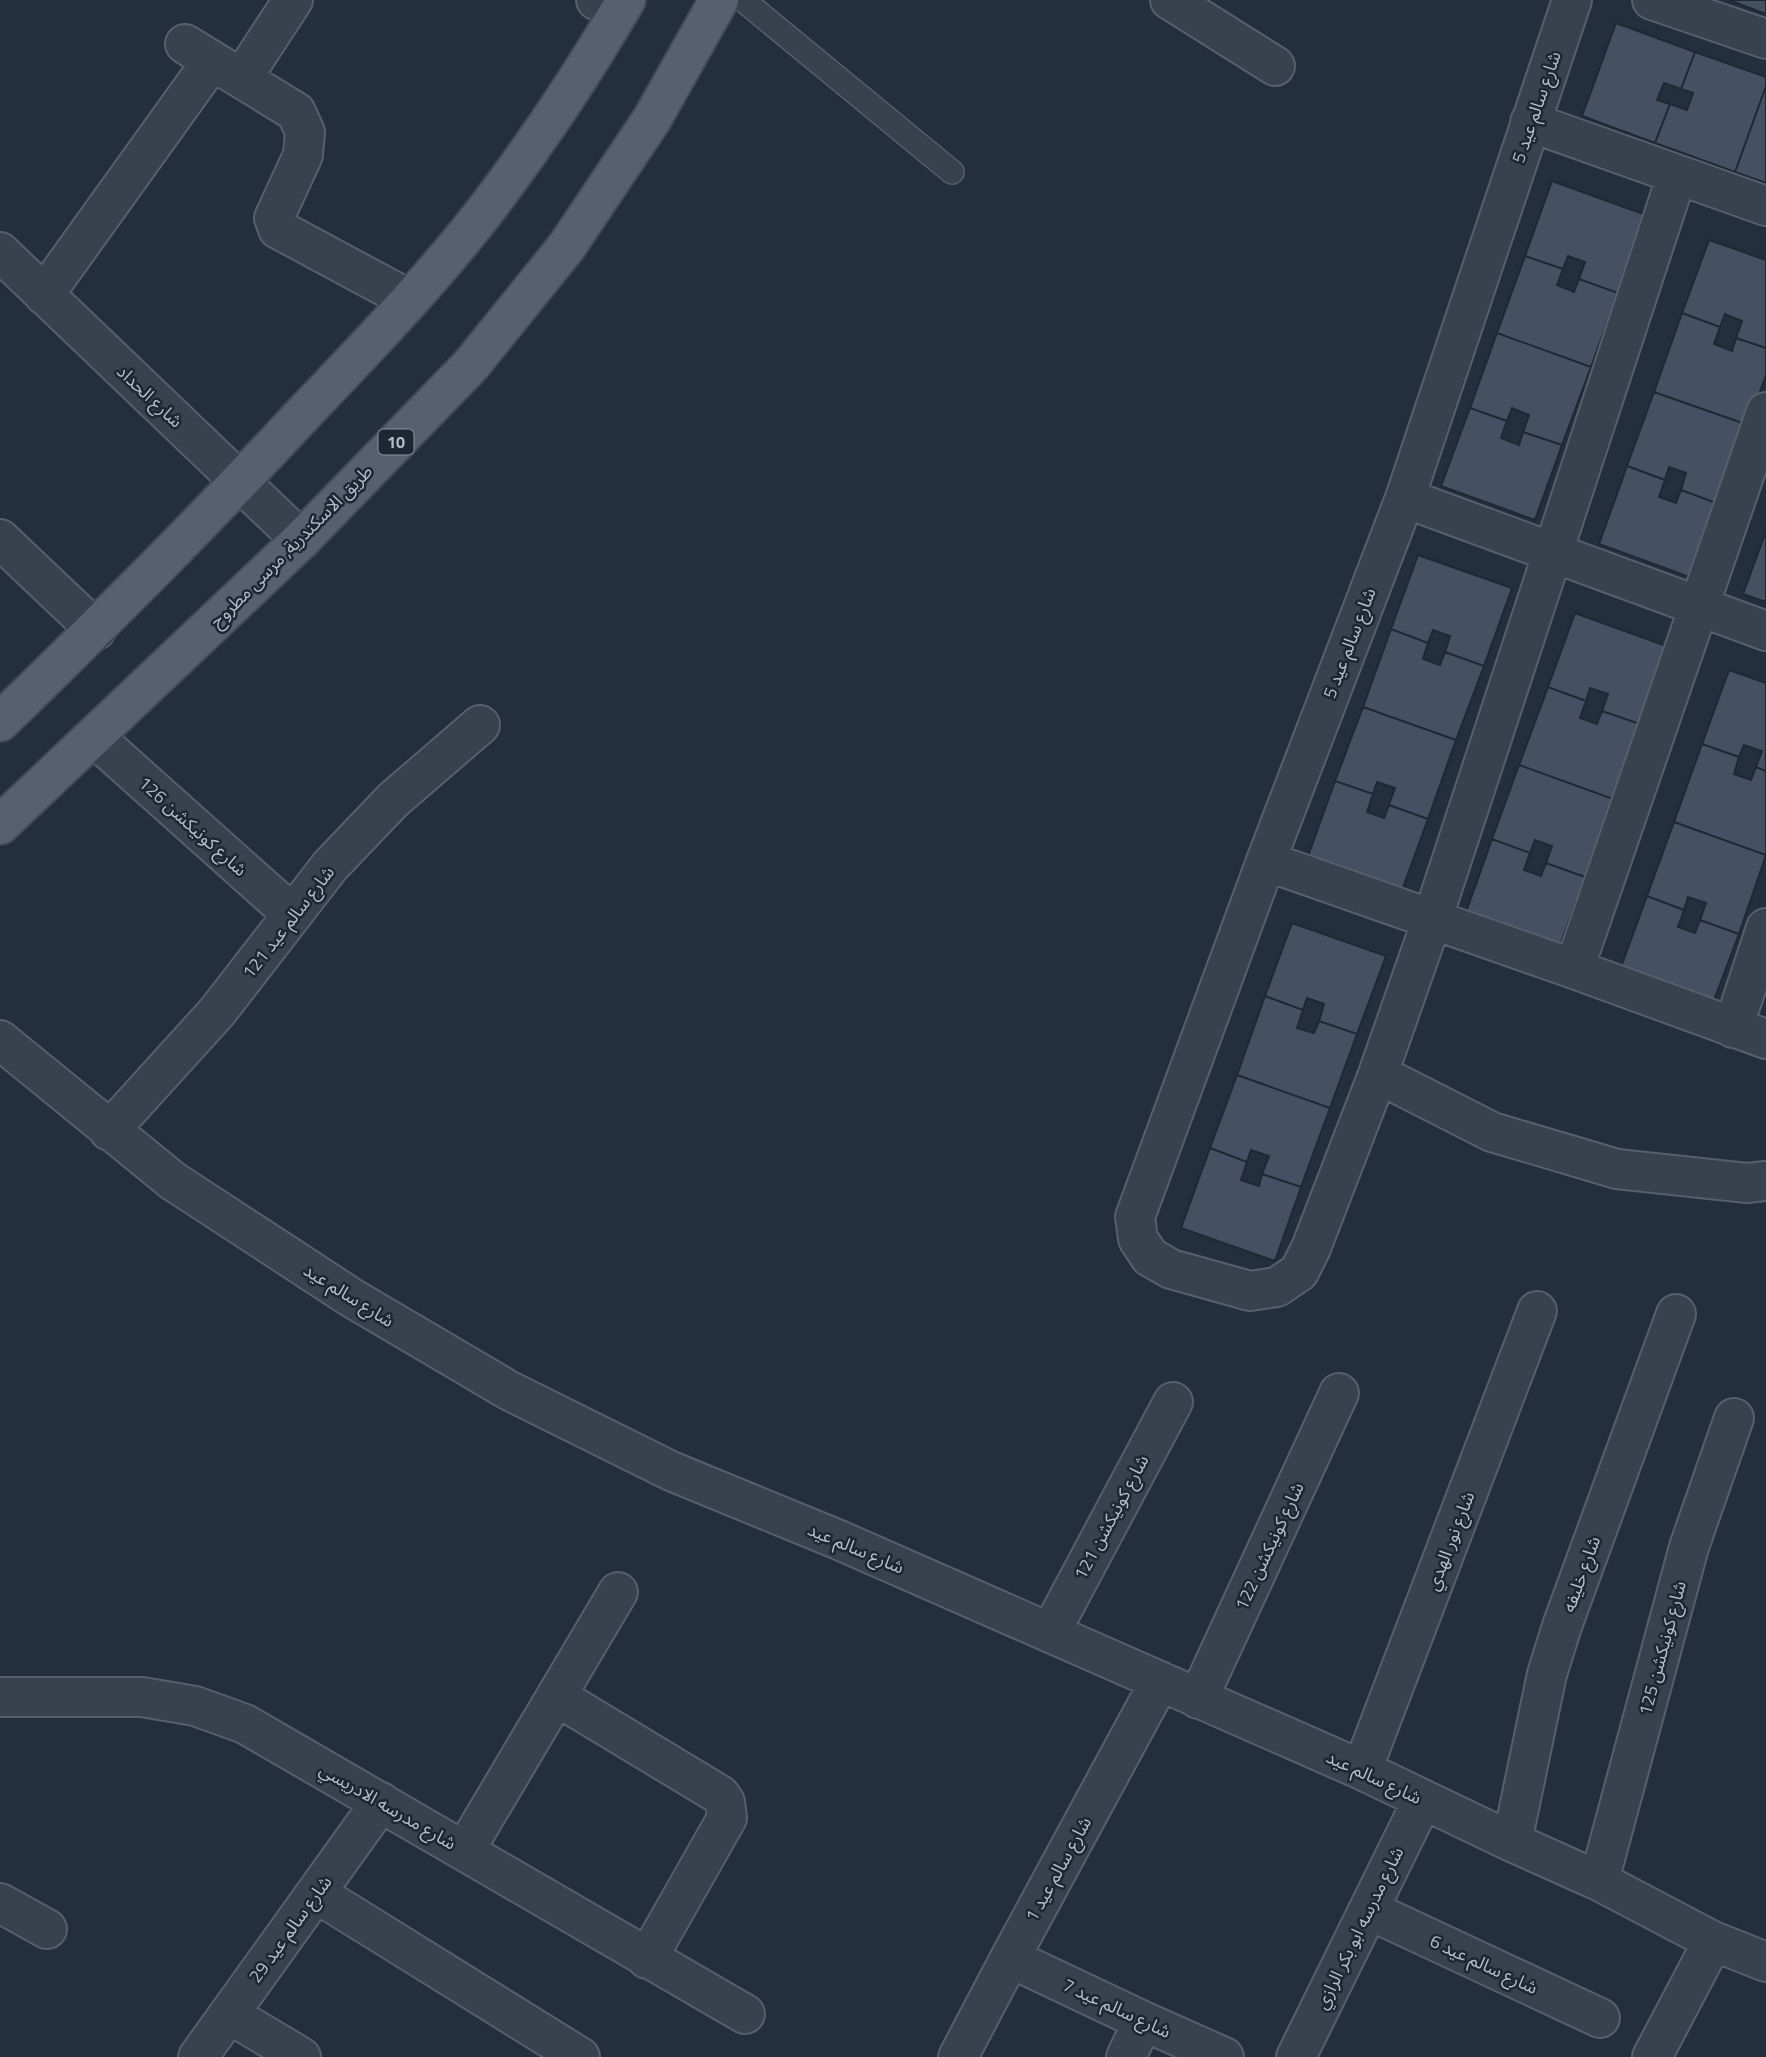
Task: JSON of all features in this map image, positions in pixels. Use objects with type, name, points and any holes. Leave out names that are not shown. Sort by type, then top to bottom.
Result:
[{"type":"main road","name":"طريق الاسكندرية, مرسى مطروح","points":[[0,825],[301,540],[471,365],[567,246],[652,120],[719,0]]},
{"type":"main road","points":[[0,722],[96,630],[241,481],[410,300],[486,208],[557,112],[614,3]]},
{"type":"street","points":[[44,295],[213,61],[293,0]]},
{"type":"street","points":[[1170,0],[1275,66]]},
{"type":"street","name":"شارع سالم عيد 5","points":[[1378,1074],[1311,1248],[1299,1272],[1277,1287],[1250,1292],[1171,1269],[1150,1257],[1138,1239],[1135,1217],[1266,861],[1405,498],[1572,0]]},
{"type":"street","points":[[1652,0],[1766,39]]},
{"type":"street","points":[[213,61],[296,112],[305,132],[303,155],[274,218],[278,229],[410,300]]},
{"type":"street","points":[[1530,122],[1766,206]]},
{"type":"street","points":[[1677,175],[1432,920],[1378,1074],[1492,1132],[1617,1169],[1747,1183],[1766,1181]]},
{"type":"street","name":"شارع الحداد","points":[[0,252],[301,540]]},
{"type":"street","points":[[1574,969],[1766,412]]},
{"type":"street","points":[[1405,498],[1766,631]]},
{"type":"street","points":[[0,539],[96,630]]},
{"type":"street","name":"شارع سالم عيد 121","points":[[109,1131],[217,1012],[330,866],[393,800],[480,725]]},
{"type":"street","name":"شارع كونيكشن 126","points":[[94,737],[292,914]]},
{"type":"street","points":[[1266,861],[1749,1033],[1766,928]]},
{"type":"street","name":"شارع سالم عيد","points":[[0,1040],[173,1181],[352,1298],[508,1391],[671,1471],[839,1540],[1362,1770],[1599,1881],[1713,1941],[1766,1962]]},
{"type":"street","name":"شارع نور الهدي","points":[[1362,1770],[1537,1311]]},
{"type":"street","name":"شارع خليفه","points":[[1512,1842],[1547,1674],[1676,1314]]},
{"type":"street","name":"شارع كونيكشن 122","points":[[1198,1699],[1339,1393]]},
{"type":"street","name":"شارع كونيكشن 121","points":[[1050,1633],[1173,1402]]},
{"type":"street","name":"شارع كونيكشن 125","points":[[1599,1881],[1689,1547],[1734,1418]]},
{"type":"street","points":[[465,1850],[618,1592]]},
{"type":"street","name":"شارع سالم عيد 1","points":[[958,2057],[1160,1681]]},
{"type":"street","points":[[556,1696],[719,1795],[725,1802],[727,1818],[647,1959]]},
{"type":"street","name":"شارع مدرسه الادريسي","points":[[0,1697],[142,1697],[195,1706],[245,1724],[745,2014]]},
{"type":"street","name":"شارع مدرسه ابو بكر الرازي","points":[[1296,2057],[1423,1799]]},
{"type":"street","name":"شارع سالم عيد 29","points":[[198,2057],[381,1802]]},
{"type":"street","points":[[316,1893],[580,2057]]},
{"type":"street","points":[[0,1903],[47,1929]]},
{"type":"street","name":"شارع سالم عيد 6","points":[[1368,1910],[1600,2018]]},
{"type":"street","points":[[1651,2057],[1713,1941]]},
{"type":"street","name":"شارع سالم عيد 7","points":[[1010,1958],[1224,2057]]},
{"type":"street","points":[[229,2014],[301,2057]]},
{"type":"street","points":[[1126,2057],[1143,2021]]},
{"type":"lane","points":[[743,0],[952,172]]},
{"type":"building","points":[[1729,0],[1766,0],[1766,14]]},
{"type":"building","points":[[1616,23],[1695,52],[1681,89],[1664,83],[1657,100],[1670,104],[1655,143],[1582,116]]},
{"type":"building","points":[[1695,52],[1766,77],[1766,86],[1735,172],[1655,143],[1670,104],[1687,110],[1693,93],[1681,89]]},
{"type":"building","points":[[1766,86],[1766,183],[1735,172]]},
{"type":"building","points":[[1552,181],[1646,215],[1618,293],[1579,279],[1585,262],[1568,256],[1563,269],[1525,256]]},
{"type":"building","points":[[1709,240],[1766,260],[1766,348],[1736,338],[1742,321],[1725,314],[1720,327],[1682,313]]},
{"type":"building","points":[[1525,256],[1563,269],[1557,285],[1574,292],[1579,279],[1618,293],[1591,367],[1497,333]]},
{"type":"building","points":[[1682,313],[1720,327],[1714,344],[1732,351],[1736,338],[1766,348],[1766,375],[1748,425],[1654,392]]},
{"type":"building","points":[[1497,333],[1591,367],[1562,445],[1523,432],[1529,415],[1512,408],[1507,421],[1470,408]]},
{"type":"building","points":[[1654,392],[1748,425],[1719,504],[1681,490],[1686,473],[1669,467],[1665,480],[1627,466]]},
{"type":"building","points":[[1470,408],[1507,421],[1501,438],[1519,445],[1523,432],[1562,445],[1535,520],[1441,486]]},
{"type":"building","points":[[1627,466],[1665,480],[1659,497],[1676,503],[1681,490],[1719,504],[1692,578],[1599,544]]},
{"type":"building","points":[[1766,531],[1766,602],[1743,594]]},
{"type":"building","points":[[1418,555],[1512,588],[1484,666],[1445,652],[1450,636],[1433,630],[1428,643],[1391,629]]},
{"type":"building","points":[[1575,613],[1669,647],[1640,724],[1602,711],[1608,694],[1590,688],[1586,701],[1548,687]]},
{"type":"building","points":[[1391,629],[1428,643],[1423,659],[1440,665],[1445,652],[1484,666],[1456,740],[1363,707]]},
{"type":"building","points":[[1729,670],[1766,683],[1766,771],[1756,767],[1762,751],[1744,745],[1739,757],[1702,744]]},
{"type":"building","points":[[1548,687],[1586,701],[1580,718],[1597,724],[1602,711],[1640,724],[1613,799],[1519,765]]},
{"type":"building","points":[[1363,707],[1456,740],[1428,819],[1389,805],[1395,788],[1377,782],[1373,794],[1335,781]]},
{"type":"building","points":[[1702,744],[1739,757],[1734,774],[1751,780],[1756,767],[1766,771],[1766,855],[1674,822]]},
{"type":"building","points":[[1519,765],[1613,799],[1585,877],[1546,863],[1552,846],[1535,840],[1530,853],[1492,839]]},
{"type":"building","points":[[1335,781],[1373,794],[1367,812],[1384,818],[1389,805],[1428,819],[1401,893],[1307,859]]},
{"type":"building","points":[[1674,822],[1766,855],[1739,934],[1700,920],[1706,903],[1688,897],[1684,910],[1647,896]]},
{"type":"building","points":[[1492,839],[1530,853],[1524,870],[1541,876],[1546,863],[1585,877],[1558,951],[1464,918]]},
{"type":"building","points":[[1647,896],[1684,910],[1678,927],[1695,933],[1700,920],[1739,934],[1711,1008],[1618,975]]},
{"type":"building","points":[[1292,923],[1386,956],[1357,1034],[1319,1021],[1324,1004],[1307,998],[1303,1010],[1265,996]]},
{"type":"building","points":[[1265,996],[1303,1010],[1297,1028],[1314,1033],[1319,1021],[1357,1034],[1330,1108],[1237,1075]]},
{"type":"building","points":[[1237,1075],[1330,1108],[1301,1187],[1262,1174],[1269,1156],[1251,1150],[1247,1162],[1210,1148]]},
{"type":"building","points":[[1210,1148],[1247,1162],[1241,1180],[1259,1186],[1262,1174],[1301,1187],[1275,1261],[1181,1228]]}]
